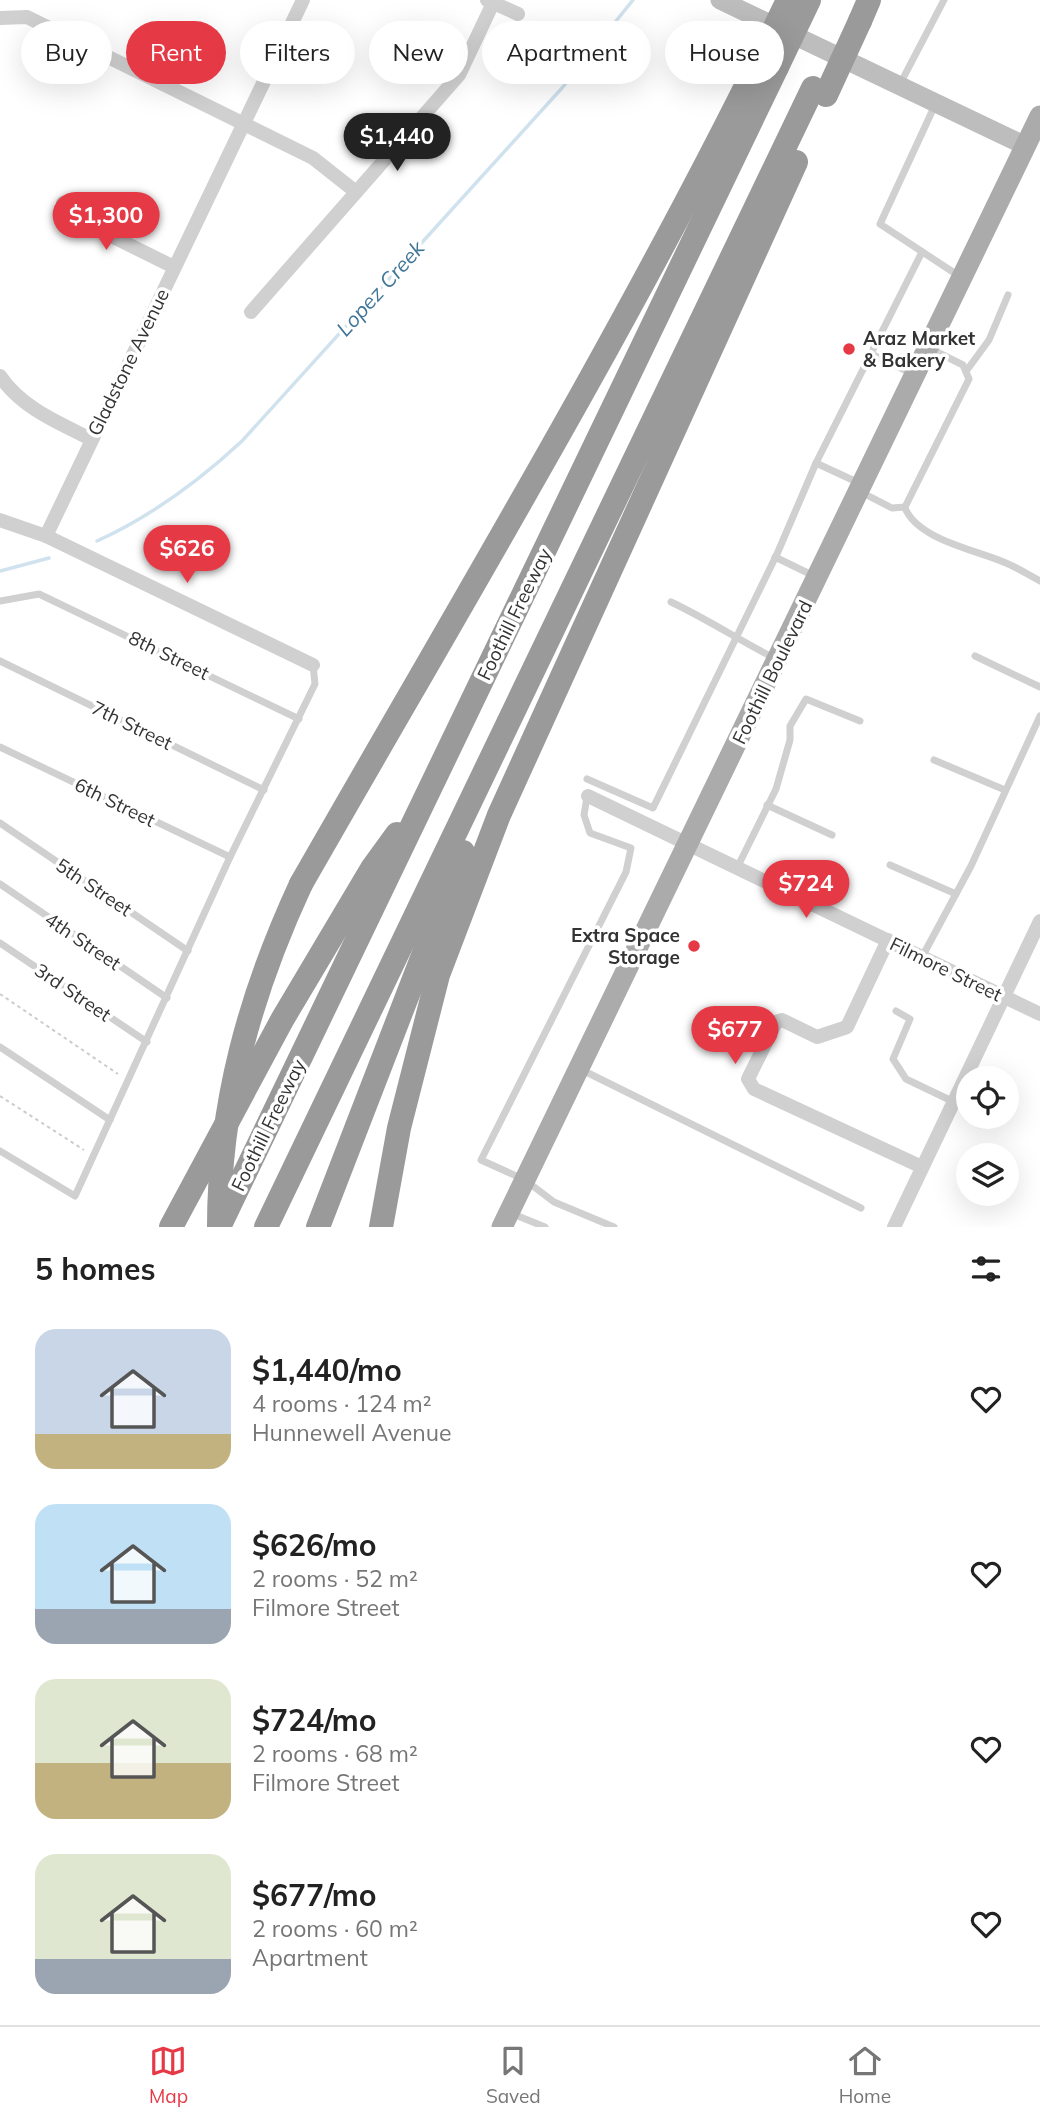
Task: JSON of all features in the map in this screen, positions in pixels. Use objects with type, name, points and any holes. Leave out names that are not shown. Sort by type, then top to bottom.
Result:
[{"type":"highway","points":[[781,21],[788,0]]},
{"type":"highway","name":"Foothill Freeway","points":[[784,38],[809,0]]},
{"type":"highway","points":[[381,1227],[399,1128],[438,975],[499,815],[858,9]]},
{"type":"highway","points":[[219,1227],[226,1129],[242,1040],[261,977],[301,884],[581,395],[718,142],[755,84]]},
{"type":"highway","name":"Foothill Freeway","points":[[219,1227],[418,815],[758,84]]},
{"type":"highway","points":[[266,1227],[571,593],[820,92]]},
{"type":"highway","points":[[318,1227],[456,869],[571,593]]},
{"type":"highway","points":[[170,1227],[282,1020],[373,867],[390,841],[418,815]]},
{"type":"main road","name":"Foothill Boulevard","points":[[505,1220],[962,278],[1033,150],[1040,116]]},
{"type":"street","name":"Gladstone Avenue","points":[[46,536],[303,0]]},
{"type":"street","points":[[720,0],[1033,150]]},
{"type":"street","points":[[251,312],[459,75],[472,54],[490,1],[518,14]]},
{"type":"street","points":[[0,18],[27,17],[244,123],[313,158],[356,192]]},
{"type":"street","points":[[63,203],[79,220],[174,267]]},
{"type":"street","points":[[0,376],[7,387],[40,414],[91,439]]},
{"type":"street","points":[[0,520],[46,536],[313,665]]},
{"type":"street","name":"Filmore Street","points":[[587,796],[1040,1014]]},
{"type":"street","points":[[894,1227],[1040,921]]},
{"type":"street","points":[[888,940],[846,1027],[817,1037],[782,1020],[776,1022],[748,1079],[754,1088],[922,1167]]},
{"type":"lane","points":[[899,86],[944,0]]},
{"type":"lane","points":[[936,105],[880,224],[962,278]]},
{"type":"lane","points":[[587,779],[653,808],[737,638],[816,463],[922,252]]},
{"type":"lane","points":[[967,370],[989,340],[1008,295]]},
{"type":"lane","points":[[928,348],[964,365],[969,379],[905,508],[909,518],[973,554],[1007,563],[1040,581]]},
{"type":"lane","points":[[872,354],[915,375]]},
{"type":"lane","points":[[816,463],[892,508],[905,508]]},
{"type":"lane","points":[[775,557],[817,578]]},
{"type":"lane","name":"8th Street","points":[[0,601],[39,594],[299,719]]},
{"type":"lane","points":[[671,602],[728,630],[737,638],[778,660]]},
{"type":"lane","points":[[975,656],[1040,687]]},
{"type":"lane","name":"7th Street","points":[[0,661],[264,790]]},
{"type":"lane","points":[[0,1151],[75,1196],[230,857],[315,684],[313,665]]},
{"type":"lane","points":[[737,868],[776,789],[790,740],[790,726],[806,699],[860,721]]},
{"type":"lane","points":[[922,957],[956,894],[1040,716]]},
{"type":"lane","name":"6th Street","points":[[0,747],[230,857]]},
{"type":"lane","points":[[934,760],[1004,790]]},
{"type":"lane","points":[[587,796],[584,815],[590,833],[631,848],[626,872],[481,1160],[525,1180],[554,1202],[614,1227]]},
{"type":"lane","points":[[767,805],[832,835]]},
{"type":"lane","name":"5th Street","points":[[0,823],[188,951]]},
{"type":"lane","points":[[890,865],[956,894]]},
{"type":"lane","name":"4th Street","points":[[0,884],[167,998]]},
{"type":"lane","name":"3rd Street","points":[[0,943],[147,1042]]},
{"type":"lane","points":[[896,1011],[910,1019],[892,1059],[906,1079],[954,1102]]},
{"type":"lane","points":[[0,1047],[110,1119]]},
{"type":"lane","points":[[579,1069],[861,1208]]},
{"type":"lane","points":[[505,1220],[545,1227]]},
{"type":"path","points":[[0,994],[128,1081]]},
{"type":"path","points":[[0,1097],[94,1156]]},
{"type":"waterway","name":"Lopez Creek","points":[[97,541],[137,521],[174,497],[242,441],[562,88],[633,0]]},
{"type":"waterway","name":"Lopez Creek","points":[[0,571],[49,558]]},
{"type":"place","name":"Araz Market & Bakery","points":[[849,349]]},
{"type":"place","name":"Extra Space Storage","points":[[694,946]]}]
